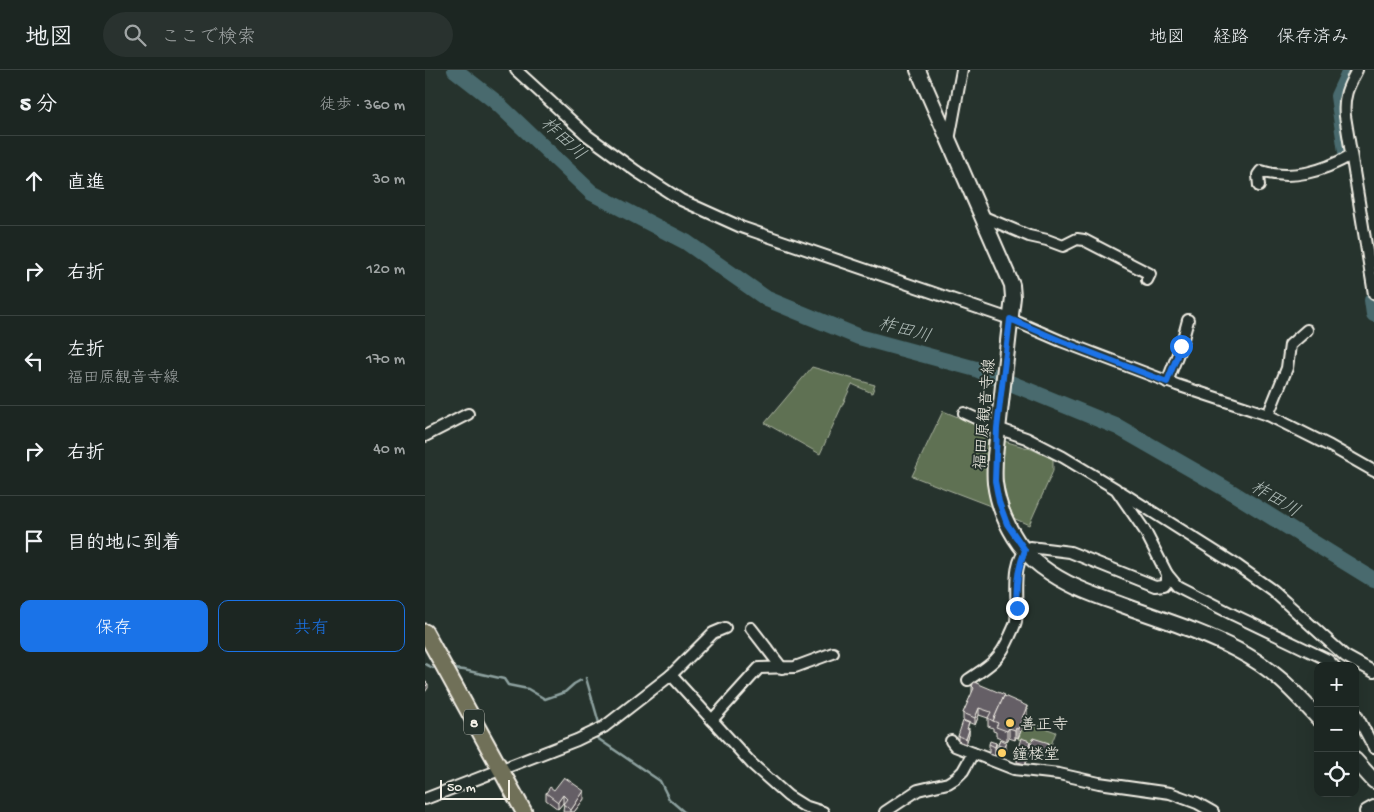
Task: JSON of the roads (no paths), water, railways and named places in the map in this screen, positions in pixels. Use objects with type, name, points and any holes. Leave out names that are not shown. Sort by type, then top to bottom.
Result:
[{"type":"main road","name":"福田原観音寺線","points":[[918,70],[1012,285],[1013,297],[997,428],[995,481],[999,502],[1007,524],[1025,550],[1041,567],[1063,581],[1095,595],[1212,638],[1253,659],[1281,679],[1314,714]]},
{"type":"main road","name":"8","points":[[427,640],[524,812]]},
{"type":"main road","points":[[1359,764],[1374,780]]},
{"type":"main road","points":[[1367,812],[1374,808]]},
{"type":"street","points":[[516,70],[588,136],[636,171],[681,200],[741,227],[1010,319],[1167,382],[1268,415],[1369,466],[1374,471]]},
{"type":"street","points":[[949,140],[962,70]]},
{"type":"street","points":[[1357,70],[1346,92],[1344,103],[1374,294]]},
{"type":"street","points":[[1259,186],[1258,175],[1261,171],[1269,174],[1291,175],[1322,170],[1351,156]]},
{"type":"street","points":[[983,218],[1029,236],[1063,246],[1077,240],[1085,240],[1151,274],[1147,280]]},
{"type":"street","points":[[1167,382],[1181,346],[1187,320]]},
{"type":"street","points":[[1268,415],[1287,368],[1290,345],[1307,330]]},
{"type":"street","points":[[964,413],[997,428],[1026,438],[1056,453],[1238,566],[1272,590],[1345,656],[1374,672]]},
{"type":"street","points":[[425,436],[468,414]]},
{"type":"street","points":[[1116,489],[1145,531],[1167,574],[1177,586],[1330,662]]},
{"type":"street","points":[[968,680],[995,662],[1016,623],[1016,582],[1019,565],[1025,550],[1030,547],[1070,552],[1155,586],[1163,585],[1167,581],[1167,574]]},
{"type":"street","points":[[425,799],[501,771],[604,727],[671,675],[713,633],[725,628]]},
{"type":"street","points":[[751,628],[782,668]]},
{"type":"street","points":[[712,720],[759,668],[795,667],[833,653]]},
{"type":"street","points":[[1339,662],[1345,656]]},
{"type":"street","points":[[671,675],[752,764],[788,796],[805,806],[823,812]]},
{"type":"street","points":[[1359,720],[1374,748]]},
{"type":"street","points":[[951,741],[955,746],[1014,769],[1059,774],[1099,784],[1170,793],[1197,803],[1213,812]]},
{"type":"street","points":[[885,812],[918,790],[948,783],[956,778],[963,772],[973,753]]},
{"type":"waterway","name":"柞田川","points":[[455,70],[496,102],[592,193],[686,242],[767,299],[859,337],[976,369],[1118,427],[1233,493],[1374,580]]},
{"type":"waterway","points":[[1346,152],[1338,96],[1350,70]]},
{"type":"waterway","points":[[1372,300],[1374,314]]},
{"type":"waterway","points":[[425,664],[433,668]]},
{"type":"waterway","points":[[453,669],[504,679],[508,685],[528,689],[545,699],[565,692],[581,680]]},
{"type":"waterway","points":[[586,678],[599,723]]},
{"type":"waterway","points":[[597,738],[660,781],[669,799],[684,812]]},
{"type":"place","name":"善正寺","points":[[1010,723]]},
{"type":"place","name":"鐘楼堂","points":[[1002,753]]}]
